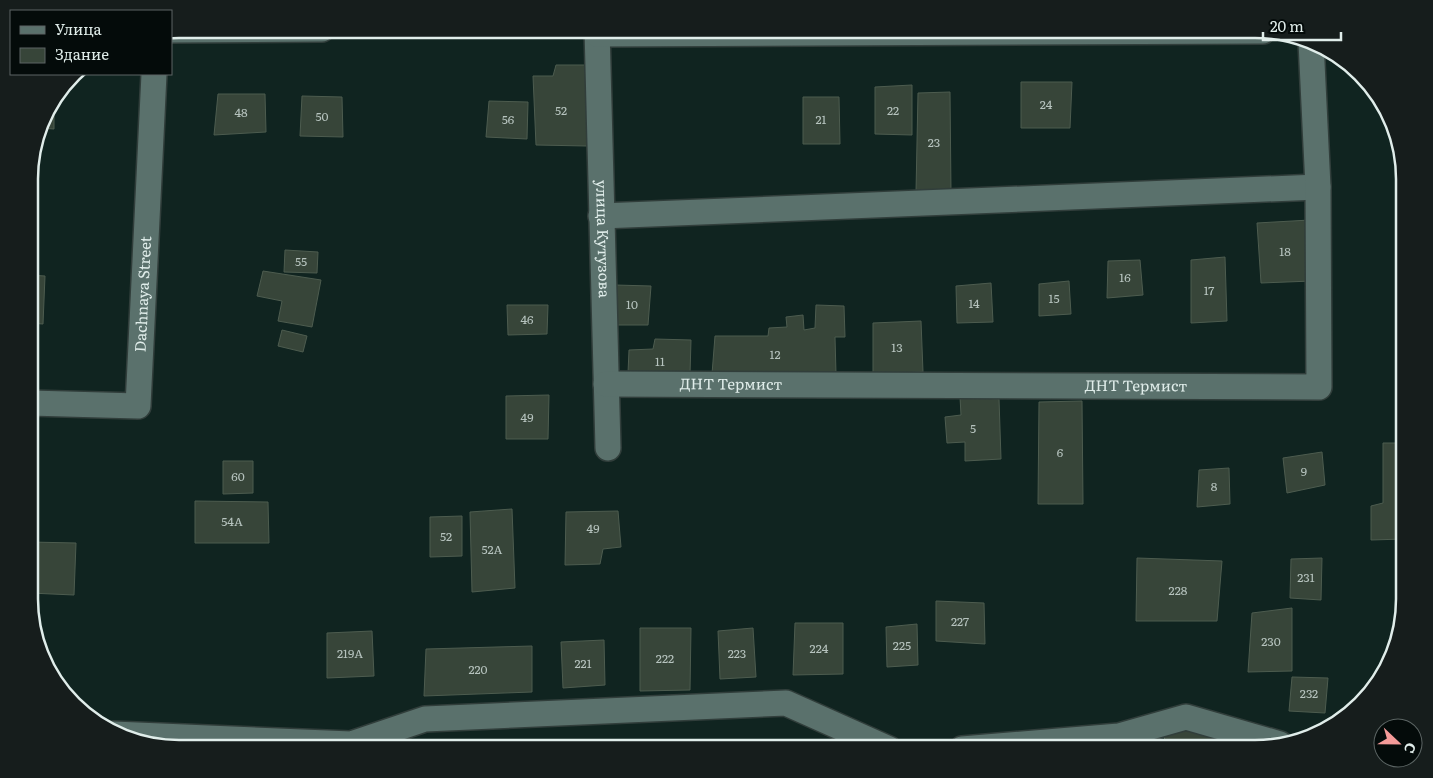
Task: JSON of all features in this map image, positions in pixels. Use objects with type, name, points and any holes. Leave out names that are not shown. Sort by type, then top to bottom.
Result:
[{"type":"street","name":"улица Кутузова","points":[[597,38],[608,448]]},
{"type":"street","name":"ДНТ Термист","points":[[606,384],[1319,387],[1318,187],[1311,50]]},
{"type":"street","name":"Dachnaya Street","points":[[38,403],[138,406],[154,75]]},
{"type":"street","points":[[601,216],[1318,187]]},
{"type":"street","points":[[362,740],[425,718],[786,703],[869,740]]},
{"type":"street","points":[[1071,740],[1119,736],[1186,717],[1265,740]]},
{"type":"street","points":[[141,735],[255,740]]},
{"type":"building","points":[[556,65],[587,65],[587,146],[536,145],[533,76],[553,76]]},
{"type":"building","points":[[1021,82],[1072,82],[1070,128],[1021,128]]},
{"type":"building","points":[[912,85],[912,135],[875,134],[875,87]]},
{"type":"building","points":[[950,92],[951,193],[916,192],[918,93]]},
{"type":"building","points":[[218,94],[265,94],[266,132],[214,135]]},
{"type":"building","points":[[302,96],[342,97],[343,137],[300,136]]},
{"type":"building","points":[[803,97],[839,97],[840,144],[803,144]]},
{"type":"building","points":[[489,101],[528,102],[527,139],[486,137]]},
{"type":"building","points":[[54,112],[54,129],[47,128]]},
{"type":"building","points":[[1310,220],[1312,281],[1261,283],[1257,223]]},
{"type":"building","points":[[285,250],[318,252],[317,273],[284,272]]},
{"type":"building","points":[[1225,257],[1227,321],[1191,323],[1191,260]]},
{"type":"building","points":[[1140,260],[1143,295],[1107,298],[1108,261]]},
{"type":"building","points":[[263,271],[321,280],[312,327],[278,321],[282,301],[257,296]]},
{"type":"building","points":[[38,276],[45,276],[43,324],[38,324]]},
{"type":"building","points":[[1069,281],[1071,314],[1039,316],[1039,284]]},
{"type":"building","points":[[991,283],[993,322],[957,323],[956,286]]},
{"type":"building","points":[[615,285],[651,286],[648,325],[613,325]]},
{"type":"building","points":[[507,305],[548,305],[547,334],[508,335]]},
{"type":"building","points":[[816,305],[844,306],[845,337],[835,337],[836,374],[712,374],[715,336],[768,336],[769,328],[787,327],[786,317],[803,315],[804,330],[815,328]]},
{"type":"building","points":[[921,321],[923,372],[873,374],[873,323]]},
{"type":"building","points":[[282,330],[307,336],[303,352],[278,346]]},
{"type":"building","points":[[655,339],[691,340],[690,374],[628,373],[629,350],[653,349]]},
{"type":"building","points":[[549,395],[548,439],[506,439],[506,396]]},
{"type":"building","points":[[960,397],[999,399],[1001,459],[965,461],[965,442],[947,443],[945,417],[961,415]]},
{"type":"building","points":[[1082,401],[1083,504],[1038,504],[1039,402]]},
{"type":"building","points":[[1383,443],[1396,443],[1396,539],[1371,540],[1371,506],[1383,503]]},
{"type":"building","points":[[1322,452],[1325,485],[1287,493],[1283,458]]},
{"type":"building","points":[[223,461],[253,461],[253,493],[223,494]]},
{"type":"building","points":[[1229,468],[1230,504],[1197,507],[1199,470]]},
{"type":"building","points":[[195,501],[268,502],[269,543],[195,543]]},
{"type":"building","points":[[512,509],[515,588],[472,592],[470,512]]},
{"type":"building","points":[[618,511],[621,547],[603,549],[600,564],[565,565],[566,512]]},
{"type":"building","points":[[462,516],[462,556],[430,557],[430,517]]},
{"type":"building","points":[[38,542],[76,543],[74,595],[38,593]]},
{"type":"building","points":[[1137,558],[1222,561],[1217,621],[1136,621]]},
{"type":"building","points":[[1322,558],[1321,600],[1290,598],[1291,559]]},
{"type":"building","points":[[936,601],[984,603],[985,644],[936,641]]},
{"type":"building","points":[[1292,608],[1292,671],[1248,672],[1252,613]]},
{"type":"building","points":[[795,623],[843,623],[843,674],[793,675]]},
{"type":"building","points":[[917,624],[918,665],[887,667],[886,627]]},
{"type":"building","points":[[640,628],[691,628],[690,690],[640,691]]},
{"type":"building","points":[[753,628],[756,677],[720,679],[718,631]]},
{"type":"building","points":[[372,631],[374,676],[327,678],[327,633]]},
{"type":"building","points":[[604,640],[605,685],[563,688],[561,642]]},
{"type":"building","points":[[532,646],[532,692],[424,696],[426,649]]},
{"type":"building","points":[[1292,677],[1328,678],[1325,713],[1289,711]]},
{"type":"building","points":[[1165,729],[1217,730],[1216,740],[1164,740]]}]
